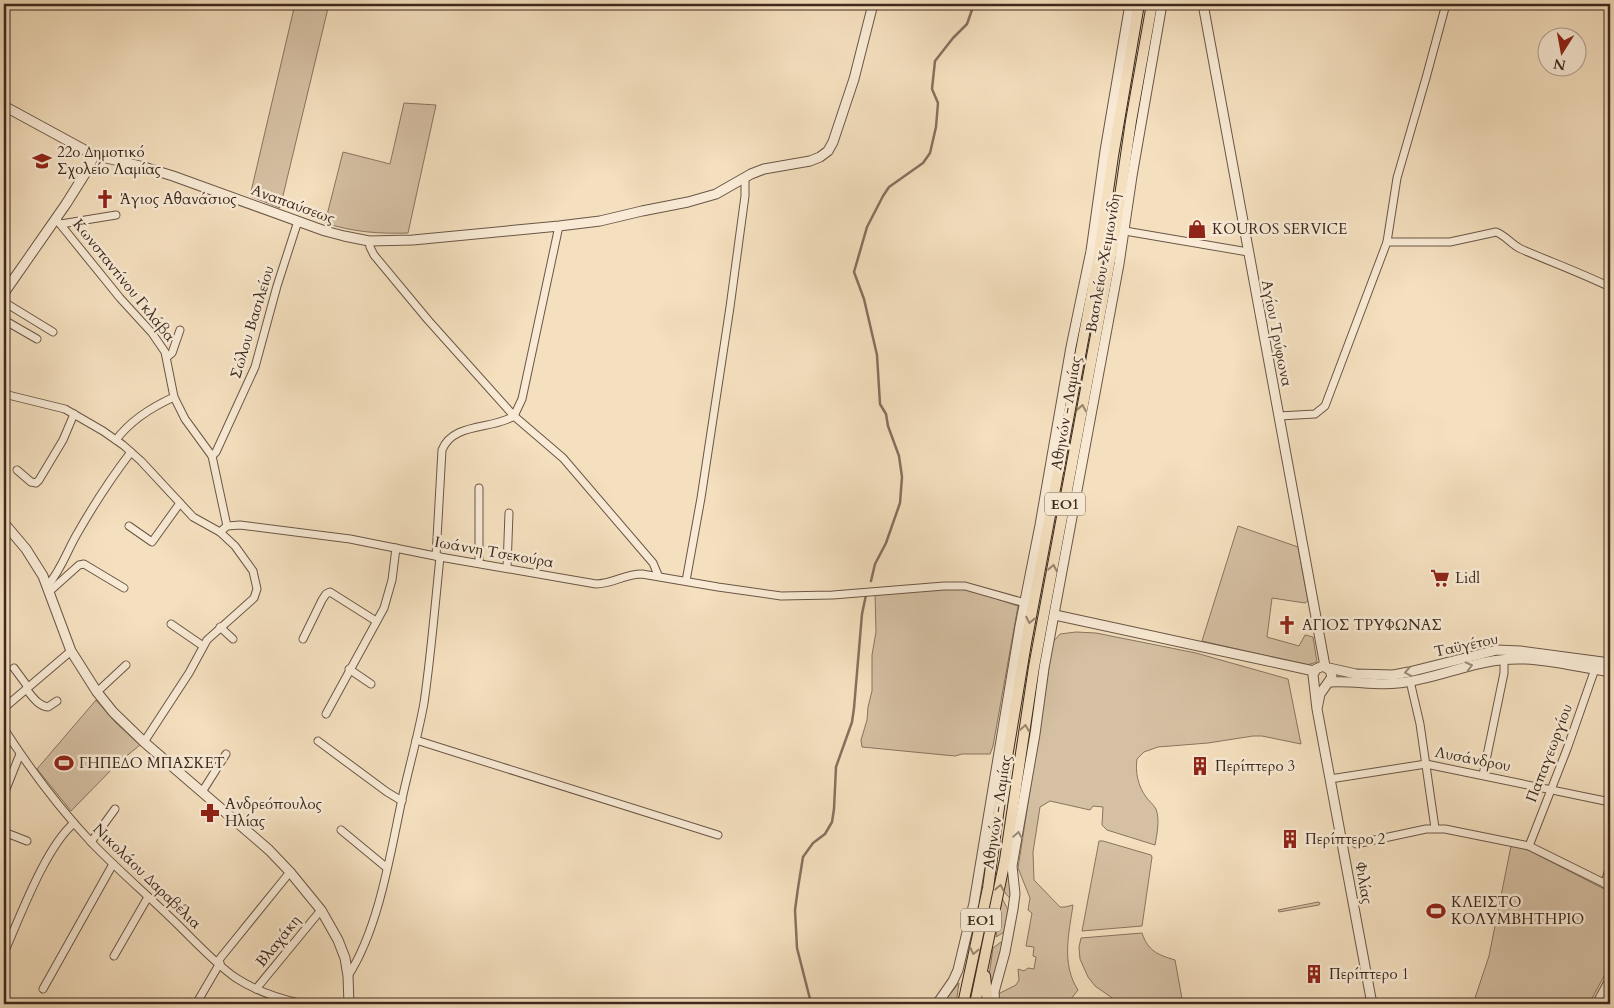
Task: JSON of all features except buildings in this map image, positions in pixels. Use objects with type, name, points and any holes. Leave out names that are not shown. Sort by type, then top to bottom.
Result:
[{"type":"main road","name":"Αθηνών - Λαμίας","points":[[963,1004],[986,895],[1026,643],[1098,260],[1113,156],[1139,4]]},
{"type":"main road","name":"Αθηνών - Λαμίας","points":[[975,1004],[1005,860],[1036,659],[1114,244],[1131,121],[1152,4]]},
{"type":"main road","points":[[984,960],[988,1004]]},
{"type":"street","name":"Αναπαύσεως","points":[[4,106],[94,155],[173,176],[344,236],[370,241],[413,240],[560,226],[600,220],[703,199],[764,169],[810,161],[820,157],[828,151],[833,142],[854,79],[873,4]]},
{"type":"street","points":[[936,1004],[953,981],[958,970],[974,903],[1000,740],[1071,347],[1090,257],[1105,151],[1130,4]]},
{"type":"street","name":"Βασιλείου Χειμωνίδη","points":[[995,1004],[994,992],[1014,909],[1015,894],[1012,866],[1047,651],[1125,232],[1136,152],[1162,4]]},
{"type":"street","name":"Αγίου Τρύφωνα","points":[[1203,4],[1327,667]]},
{"type":"street","points":[[1279,416],[1315,414],[1325,406],[1387,242],[1396,178],[1446,4]]},
{"type":"street","points":[[5,288],[58,222],[94,155]]},
{"type":"street","points":[[686,581],[701,498],[730,307],[745,196],[745,177]]},
{"type":"street","points":[[58,222],[116,215]]},
{"type":"street","name":"Σώλου Βασιλείου","points":[[212,456],[216,452],[255,367],[277,286],[298,221]]},
{"type":"street","name":"Κωνσταντίνου Γκλάβα","points":[[58,222],[160,344],[167,357],[174,397],[185,419],[212,456],[227,526]]},
{"type":"street","points":[[348,976],[367,936],[387,868],[416,740],[426,682],[438,556],[442,450],[444,443],[448,439],[460,432],[484,424],[504,421],[514,416],[522,398],[560,226]]},
{"type":"street","points":[[1125,232],[1248,252]]},
{"type":"street","points":[[1387,242],[1450,242],[1496,232],[1513,245],[1610,287]]},
{"type":"street","points":[[370,241],[370,247],[374,255],[428,320],[514,416],[546,442],[578,475],[653,563],[658,575]]},
{"type":"street","points":[[4,302],[54,332]]},
{"type":"street","points":[[4,320],[37,339]]},
{"type":"street","points":[[167,357],[172,353],[180,330]]},
{"type":"street","points":[[4,394],[52,405],[74,414],[116,440],[131,452],[193,517],[220,532],[235,546],[254,571],[257,589],[254,598],[220,626],[203,646],[189,673],[144,742]]},
{"type":"street","points":[[116,440],[123,431],[140,417],[174,397]]},
{"type":"street","points":[[17,470],[31,482],[36,483],[40,480],[63,440],[74,414]]},
{"type":"street","points":[[49,588],[73,541],[131,452]]},
{"type":"street","points":[[479,488],[479,563]]},
{"type":"street","points":[[129,526],[152,542],[180,503]]},
{"type":"street","points":[[506,567],[509,513]]},
{"type":"street","points":[[4,523],[26,549],[49,588],[71,651],[97,692],[113,712],[144,742],[269,850],[321,910],[338,940],[345,958],[348,976],[348,1004]]},
{"type":"street","name":"Ιωάννη Τσεκούρα","points":[[227,526],[240,525],[314,534],[596,584],[610,582],[632,574],[658,575],[718,588],[781,596],[833,595],[965,586],[1025,603]]},
{"type":"street","points":[[220,532],[227,526]]},
{"type":"street","points":[[326,714],[387,600],[392,580],[396,548]]},
{"type":"street","points":[[49,588],[79,565],[84,564],[124,588]]},
{"type":"street","points":[[303,638],[322,600],[330,592],[376,621]]},
{"type":"street","points":[[1054,614],[1314,676],[1320,684],[1328,683],[1332,676],[1327,667],[1320,666],[1314,676]]},
{"type":"street","points":[[171,624],[203,646]]},
{"type":"street","points":[[220,626],[233,639]]},
{"type":"street","name":"Ταϋγέτου","points":[[1327,667],[1356,674],[1393,674],[1409,672],[1497,650],[1610,663]]},
{"type":"street","points":[[4,708],[71,651]]},
{"type":"street","points":[[1483,775],[1504,673],[1504,660]]},
{"type":"street","name":"Ταϋγέτου","points":[[1328,683],[1376,685],[1410,681],[1504,660],[1536,660],[1610,672]]},
{"type":"street","points":[[97,692],[126,665]]},
{"type":"street","points":[[14,668],[38,703],[43,707],[48,707],[57,701]]},
{"type":"street","points":[[349,669],[371,684]]},
{"type":"street","name":"Παπαγεωργίου","points":[[1529,846],[1595,669]]},
{"type":"street","name":"Φιλίας","points":[[1314,676],[1317,709],[1372,1004]]},
{"type":"street","points":[[1410,681],[1420,724],[1435,828]]},
{"type":"street","name":"Φιλίας","points":[[1317,709],[1320,694],[1328,683]]},
{"type":"street","name":"Νικολάου Δαραβέλια","points":[[4,728],[20,754],[74,823],[148,897],[236,977],[256,989],[303,1004]]},
{"type":"street","points":[[416,740],[525,776],[718,835]]},
{"type":"street","points":[[318,741],[402,801]]},
{"type":"street","points":[[4,794],[20,754]]},
{"type":"street","points":[[202,792],[226,754]]},
{"type":"street","name":"Λυσάνδρου","points":[[1330,779],[1426,764],[1610,802]]},
{"type":"street","points":[[91,842],[115,810]]},
{"type":"street","points":[[4,953],[24,907],[53,850],[74,823]]},
{"type":"street","points":[[1356,844],[1435,828],[1529,846],[1608,885],[1610,864]]},
{"type":"street","points":[[341,830],[387,868]]},
{"type":"street","points":[[4,832],[27,841]]},
{"type":"street","points":[[43,989],[113,864]]},
{"type":"street","points":[[196,1004],[219,962],[290,872]]},
{"type":"street","points":[[114,956],[148,897]]},
{"type":"street","name":"Βλαχάκη","points":[[256,989],[321,910]]},
{"type":"street","points":[[1596,1004],[1610,978]]},
{"type":"shaded area","points":[[295,4],[329,4],[280,208],[250,196]]},
{"type":"shaded area","points":[[404,103],[436,105],[408,233],[366,232],[325,223],[343,152],[390,164]]},
{"type":"shaded area","points":[[1238,526],[1298,547],[1308,601],[1305,603],[1272,598],[1267,637],[1299,646],[1305,635],[1313,637],[1317,662],[1307,665],[1202,641]]},
{"type":"shaded area","points":[[964,588],[1018,606],[990,754],[962,754],[955,756],[862,747],[861,740],[872,691],[872,655],[876,632],[875,593]]},
{"type":"shaded area","points":[[1076,632],[1096,633],[1196,653],[1288,679],[1301,744],[1253,736],[1208,743],[1158,747],[1144,752],[1137,759],[1137,774],[1143,793],[1156,809],[1158,827],[1155,845],[1107,830],[1102,825],[1103,807],[1093,806],[1090,810],[1050,801],[1040,807],[1033,852],[1034,880],[1060,907],[1073,905],[1068,937],[1068,959],[1069,970],[1078,990],[1067,1004],[999,1004],[998,994],[1016,985],[1019,980],[1018,969],[1024,971],[1028,968],[1034,969],[1036,957],[1033,956],[1034,947],[1026,946],[1032,913],[1028,910],[1030,898],[1018,868],[1053,642],[1060,634]]},
{"type":"shaded area","points":[[96,700],[116,723],[140,745],[118,763],[71,811],[37,769]]},
{"type":"shaded area","points":[[1099,841],[1151,855],[1142,926],[1082,931]]},
{"type":"shaded area","points":[[1511,846],[1526,849],[1610,892],[1610,965],[1589,1004],[1473,1004],[1489,956]]},
{"type":"shaded area","points":[[1008,866],[1012,883],[1010,898],[1004,887]]},
{"type":"shaded area","points":[[1002,898],[1008,910],[1004,932],[996,937]]},
{"type":"shaded area","points":[[1320,903],[1319,905],[1279,912],[1278,910]]},
{"type":"shaded area","points":[[1142,933],[1147,944],[1154,951],[1175,960],[1183,1004],[1121,1004],[1095,986],[1088,977],[1080,959],[1079,947],[1081,938]]},
{"type":"shaded area","points":[[1001,942],[998,969],[987,989],[993,948]]},
{"type":"shaded area","points":[[959,983],[956,1004],[942,1004]]},
{"type":"waterway","points":[[871,581],[875,564],[886,543],[900,503],[902,477],[899,456],[888,426],[886,414],[880,404],[877,355],[864,299],[854,272],[867,227],[883,196],[889,187],[923,163],[930,153],[936,127],[938,103],[932,89],[935,61],[967,24],[974,4]]},
{"type":"waterway","points":[[809,1004],[810,999],[797,948],[795,910],[798,888],[803,857],[813,843],[825,834],[832,822],[836,767],[852,722],[862,614],[866,595]]},
{"type":"place","name":"22ο Δημοτικό Σχολείο Λαμίας","points":[[42,161]]},
{"type":"place","name":"Άγιος Αθανάσιος","points":[[105,199]]},
{"type":"place","name":"KOUROS SERVICE","points":[[1197,229]]},
{"type":"place","name":"Lidl","points":[[1440,578]]},
{"type":"place","name":"ΑΓΙΟΣ ΤΡΥΦΩΝΑΣ","points":[[1287,625]]},
{"type":"place","name":"ΓΗΠΕΔΟ ΜΠΑΣΚΕΤ","points":[[64,763]]},
{"type":"place","name":"Περίπτερο 3","points":[[1200,766]]},
{"type":"place","name":"Ανδρεόπουλος Ηλίας","points":[[210,813]]},
{"type":"place","name":"Περίπτερο 2","points":[[1290,839]]},
{"type":"place","name":"ΚΛΕΙΣΤΟ ΚΟΛΥΜΒΗΤΗΡΙΟ","points":[[1436,911]]},
{"type":"place","name":"Περίπτερο 1","points":[[1314,974]]}]
